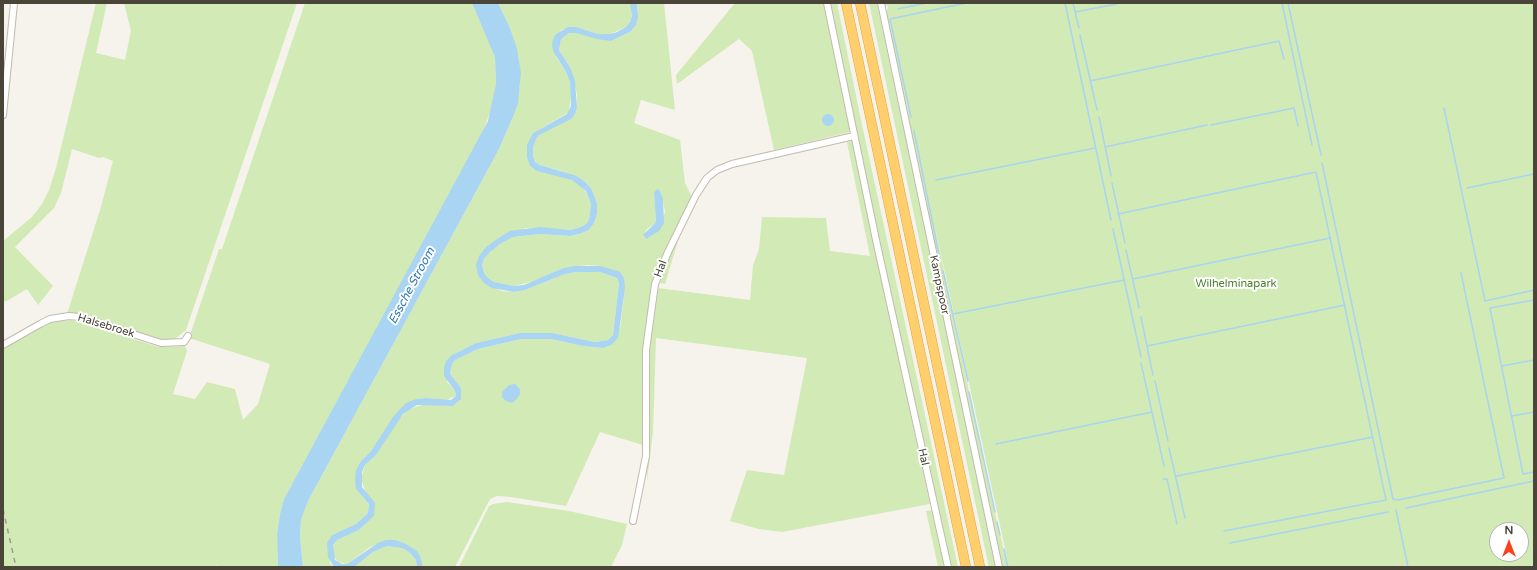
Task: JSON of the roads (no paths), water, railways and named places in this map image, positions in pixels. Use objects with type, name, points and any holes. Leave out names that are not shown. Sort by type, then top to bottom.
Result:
[{"type":"highway","points":[[846,3],[966,567]]},
{"type":"highway","points":[[860,3],[980,567]]},
{"type":"street","points":[[3,115],[14,3]]},
{"type":"street","name":"Hal","points":[[827,3],[854,136],[948,567]]},
{"type":"street","name":"Kampspoor","points":[[880,3],[999,567]]},
{"type":"street","name":"Hal","points":[[633,521],[646,456],[646,350],[655,284],[668,252],[696,195],[707,178],[717,170],[732,164],[854,136]]},
{"type":"street","name":"Halsebroek","points":[[3,345],[45,322],[69,316],[80,317],[161,343],[184,342],[188,336]]},
{"type":"water","name":"Essche Stroom","points":[[472,3],[498,3],[510,28],[517,49],[521,73],[518,103],[498,151],[308,501],[301,520],[300,537],[303,567],[278,567],[277,534],[284,499],[488,121],[496,84],[495,57]]},
{"type":"water","points":[[630,3],[637,3],[638,17],[636,25],[630,32],[611,41],[576,33],[569,33],[561,39],[559,50],[571,69],[575,81],[577,107],[575,114],[571,119],[541,134],[537,137],[533,147],[535,162],[540,165],[574,175],[583,180],[591,188],[597,203],[597,214],[594,223],[589,230],[570,236],[540,234],[513,237],[500,244],[490,252],[484,259],[482,265],[484,273],[494,282],[514,286],[524,285],[563,268],[575,266],[601,266],[620,272],[624,278],[625,288],[618,338],[611,345],[603,348],[583,346],[551,339],[521,339],[478,349],[455,360],[452,364],[450,374],[461,388],[461,399],[453,406],[417,405],[403,414],[376,455],[365,465],[362,472],[362,487],[375,503],[374,516],[359,530],[337,540],[333,545],[335,560],[342,564],[347,564],[378,543],[386,540],[395,540],[404,543],[417,551],[421,558],[423,567],[417,567],[416,560],[409,552],[402,548],[387,546],[373,552],[354,567],[334,567],[328,557],[327,543],[332,535],[356,524],[368,513],[369,504],[356,489],[356,470],[361,461],[371,451],[393,417],[406,403],[416,399],[426,398],[451,400],[456,396],[455,391],[444,376],[446,361],[452,355],[476,343],[520,333],[552,333],[595,342],[608,340],[613,335],[619,283],[617,278],[600,272],[576,272],[565,274],[525,290],[514,292],[492,288],[484,283],[478,275],[476,265],[479,256],[485,248],[510,231],[540,227],[570,230],[585,225],[589,220],[591,204],[586,191],[572,180],[537,171],[530,166],[527,157],[527,145],[533,133],[567,114],[571,106],[570,82],[566,72],[553,51],[552,43],[555,35],[568,27],[577,27],[598,34],[610,34],[617,32],[626,27],[630,22],[632,16]]},
{"type":"water","points":[[828,114],[832,116],[834,120],[832,124],[828,126],[824,124],[822,120],[824,116]]},
{"type":"water","points":[[657,189],[660,191],[663,199],[664,223],[659,231],[646,239],[643,235],[656,222],[654,193]]},
{"type":"water","points":[[515,384],[520,389],[520,394],[512,403],[506,401],[502,397],[502,392],[509,385]]},
{"type":"waterway","points":[[898,9],[926,3]]},
{"type":"waterway","points":[[911,117],[890,19],[966,3]]},
{"type":"waterway","points":[[1065,3],[1111,220]]},
{"type":"waterway","points":[[1073,3],[1079,28]]},
{"type":"waterway","points":[[1282,3],[1312,145]]},
{"type":"waterway","points":[[1288,3],[1321,155]]},
{"type":"waterway","points":[[1075,12],[1117,4]]},
{"type":"waterway","points":[[1080,35],[1097,110]]},
{"type":"waterway","points":[[1090,81],[1279,41],[1284,59]]},
{"type":"waterway","points":[[1211,125],[1294,108],[1298,126]]},
{"type":"waterway","points":[[1444,108],[1485,301],[1534,290]]},
{"type":"waterway","points":[[1099,117],[1111,176]]},
{"type":"waterway","points":[[1105,147],[1207,125]]},
{"type":"waterway","points":[[914,131],[940,260]]},
{"type":"waterway","points":[[936,180],[1095,148]]},
{"type":"waterway","points":[[1322,163],[1393,499],[1398,500],[1504,478],[1461,273]]},
{"type":"waterway","points":[[1118,214],[1316,172],[1386,500],[1224,531]]},
{"type":"waterway","points":[[1467,188],[1534,174]]},
{"type":"waterway","points":[[1112,183],[1125,243]]},
{"type":"waterway","points":[[1113,229],[1141,357]]},
{"type":"waterway","points":[[1133,279],[1330,238]]},
{"type":"waterway","points":[[1126,250],[1139,308]]},
{"type":"waterway","points":[[943,271],[968,381]]},
{"type":"waterway","points":[[953,314],[1124,280]]},
{"type":"waterway","points":[[1534,300],[1490,308],[1523,474],[1534,472]]},
{"type":"waterway","points":[[1147,346],[1345,305]]},
{"type":"waterway","points":[[1141,317],[1153,375]]},
{"type":"waterway","points":[[1502,366],[1534,360]]},
{"type":"waterway","points":[[1141,363],[1164,466]]},
{"type":"waterway","points":[[1155,381],[1168,441]]},
{"type":"waterway","points":[[969,392],[995,512]]},
{"type":"waterway","points":[[996,444],[1152,412]]},
{"type":"waterway","points":[[1512,416],[1534,412]]},
{"type":"waterway","points":[[1177,476],[1373,437]]},
{"type":"waterway","points":[[1169,448],[1185,518]]},
{"type":"waterway","points":[[1163,479],[1167,479],[1177,524]]},
{"type":"waterway","points":[[1406,508],[1534,481]]},
{"type":"waterway","points":[[1396,510],[1408,567]]},
{"type":"waterway","points":[[1230,543],[1388,512]]},
{"type":"waterway","points":[[997,522],[1000,535]]},
{"type":"waterway","points":[[1004,549],[1008,567]]},
{"type":"railway","points":[[3,509],[16,567]]},
{"type":"park label","name":"Wilhelminapark","points":[[1236,284]]}]
